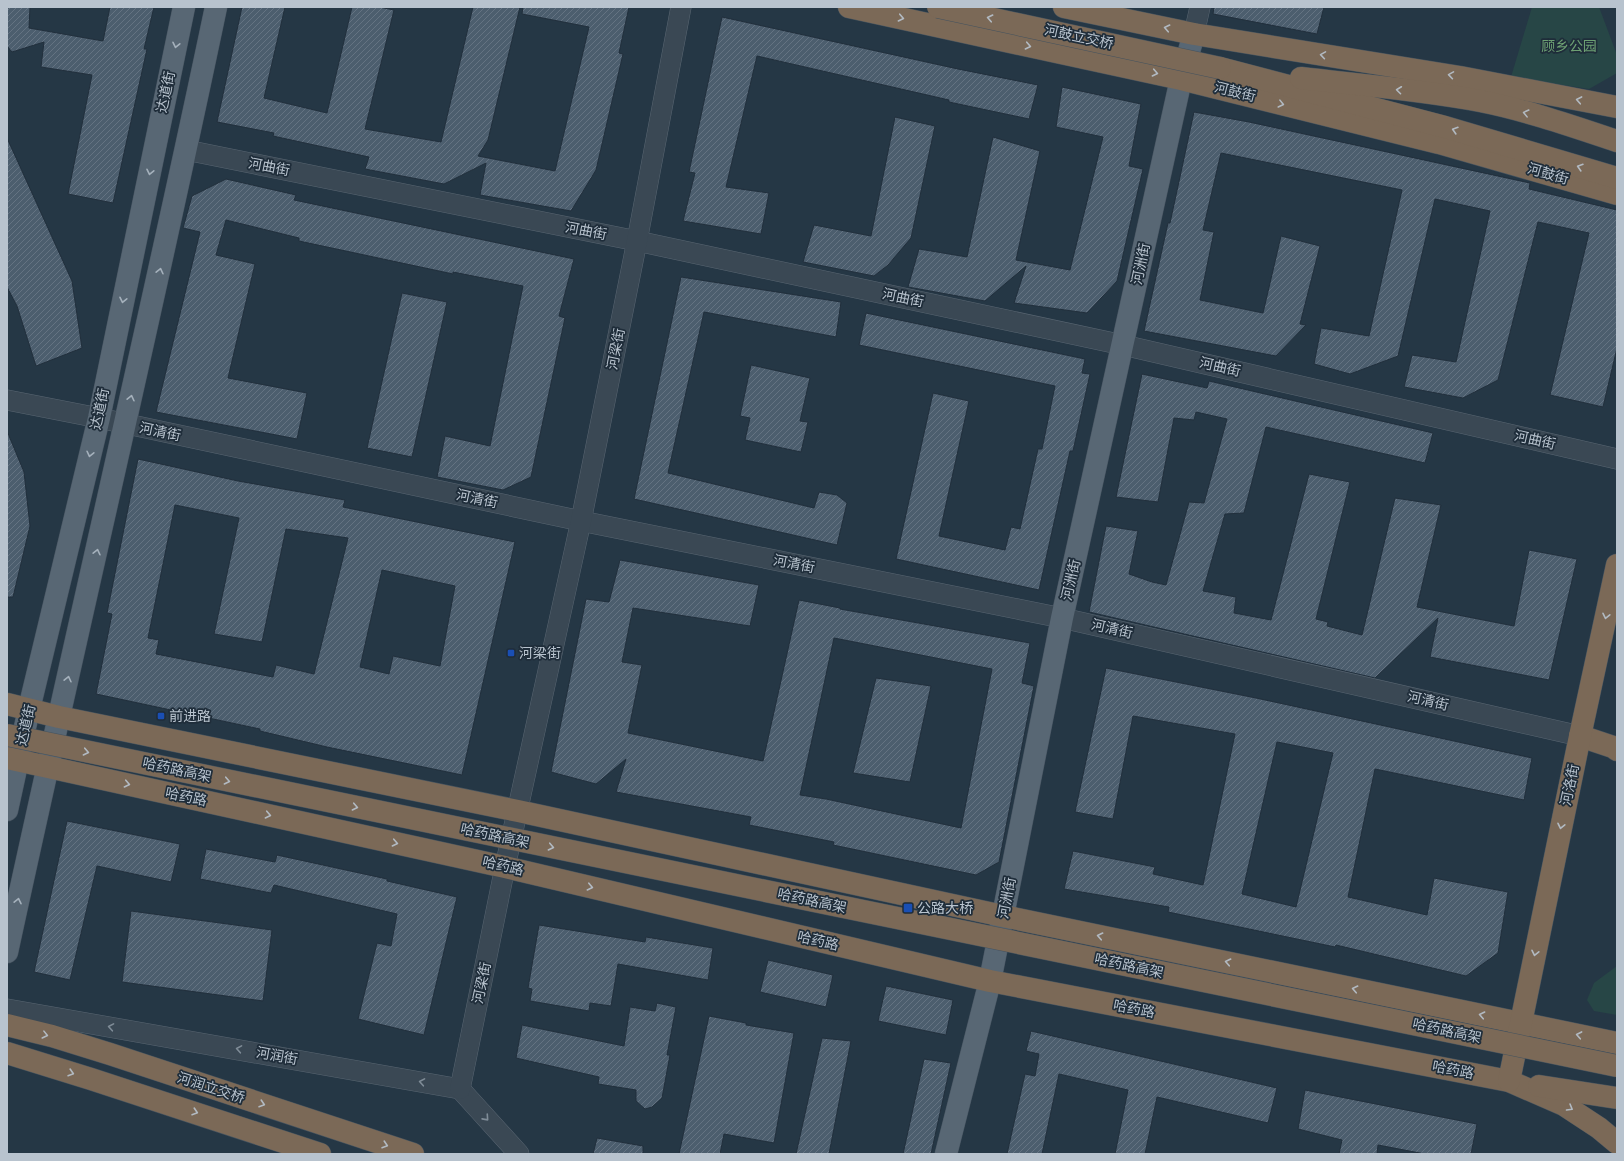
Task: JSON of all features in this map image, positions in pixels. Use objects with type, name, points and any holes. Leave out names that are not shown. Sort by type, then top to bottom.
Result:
[{"type":"highway","name":"河鼓街","points":[[849,7],[1181,79],[1439,143],[1617,194]]},
{"type":"highway","name":"河鼓立交桥","points":[[938,7],[1220,68]]},
{"type":"highway","points":[[1064,7],[1194,34],[1460,77],[1617,107]]},
{"type":"highway","points":[[1220,68],[1442,95],[1481,102],[1546,118],[1617,141]]},
{"type":"highway","points":[[1220,68],[1445,127],[1617,178]]},
{"type":"highway","name":"河洛街","points":[[1509,1081],[1617,565]]},
{"type":"highway","points":[[7,704],[59,717],[518,810],[1003,916],[1522,1015],[1617,1043]]},
{"type":"highway","name":"哈药路高架","points":[[7,735],[1617,1066]]},
{"type":"highway","points":[[1580,736],[1613,747],[1617,750]]},
{"type":"highway","name":"哈药路","points":[[12,759],[506,867],[990,981],[1509,1081],[1570,1109],[1599,1128],[1617,1143]]},
{"type":"highway","name":"河润立交桥","points":[[7,1025],[102,1052],[413,1154]]},
{"type":"highway","points":[[7,1053],[98,1081],[320,1154]]},
{"type":"highway","points":[[1509,1081],[1617,1098]]},
{"type":"main road","name":"达道街","points":[[7,810],[12,759],[29,709],[99,418],[184,7]]},
{"type":"main road","points":[[7,952],[47,767],[126,424],[216,7]]},
{"type":"main road","name":"河洲街","points":[[946,1154],[990,981],[1062,618],[1181,79],[1194,34]]},
{"type":"street","name":"河梁街","points":[[460,1089],[518,810],[581,521],[637,241],[681,7]]},
{"type":"street","name":"河洲街","points":[[1194,34],[1200,7]]},
{"type":"street","name":"河曲街","points":[[186,150],[637,241],[1123,345],[1617,458]]},
{"type":"street","name":"河清街","points":[[7,400],[99,418],[581,521],[1062,618],[1580,736]]},
{"type":"street","name":"河润街","points":[[7,1008],[460,1089]]},
{"type":"street","points":[[460,1089],[519,1154]]},
{"type":"green space","name":"顾乡公园","points":[[1532,7],[1599,7],[1617,55],[1617,73],[1589,89],[1511,77]]},
{"type":"green space","points":[[1617,966],[1617,1015],[1594,1011],[1587,1000],[1594,983]]},
{"type":"building","points":[[7,7],[30,7],[29,28],[103,41],[110,7],[154,7],[144,49],[147,49],[113,203],[68,194],[92,75],[41,67],[44,42],[12,52],[7,46]]},
{"type":"building","points":[[242,7],[285,7],[264,98],[327,113],[352,7],[379,7],[394,10],[365,129],[441,142],[473,7],[520,7],[488,140],[478,156],[555,171],[589,27],[522,14],[523,7],[629,7],[619,53],[623,54],[596,170],[571,211],[480,195],[486,163],[444,184],[365,169],[369,157],[273,136],[274,133],[217,122]]},
{"type":"building","points":[[1214,7],[1324,7],[1317,34],[1213,14]]},
{"type":"building","points":[[722,17],[1038,85],[1029,119],[949,102],[949,100],[757,56],[726,187],[769,193],[761,234],[683,221],[695,173],[689,172]]},
{"type":"building","points":[[1062,87],[1141,104],[1129,166],[1143,169],[1117,281],[1087,313],[1014,303],[1026,266],[985,301],[908,287],[919,249],[967,257],[993,137],[1040,151],[1016,260],[1070,270],[1103,137],[1056,127]]},
{"type":"building","points":[[1194,112],[1249,122],[1530,183],[1529,189],[1617,210],[1617,348],[1603,407],[1550,395],[1589,233],[1538,222],[1498,380],[1463,398],[1404,387],[1412,355],[1456,362],[1490,211],[1435,199],[1398,356],[1350,374],[1314,364],[1321,328],[1369,336],[1402,190],[1221,153],[1203,230],[1214,232],[1200,300],[1263,313],[1281,236],[1320,246],[1300,324],[1306,325],[1276,356],[1144,331],[1168,223],[1170,223]]},
{"type":"building","points":[[895,117],[935,126],[911,238],[888,265],[874,276],[803,262],[814,225],[871,236]]},
{"type":"building","points":[[7,138],[72,281],[82,348],[36,366],[17,306],[7,287]]},
{"type":"building","points":[[226,179],[296,195],[294,200],[574,259],[559,316],[565,318],[531,477],[503,490],[437,477],[445,436],[490,446],[523,286],[453,272],[453,274],[299,241],[299,238],[226,220],[216,255],[255,264],[228,378],[307,393],[297,439],[156,412],[200,232],[183,228],[192,196]]},
{"type":"building","points":[[681,277],[841,302],[836,337],[704,312],[668,473],[814,508],[819,492],[837,495],[847,503],[837,545],[634,499]]},
{"type":"building","points":[[402,293],[447,302],[412,457],[367,448]]},
{"type":"building","points":[[866,313],[1085,359],[1082,373],[1090,374],[1073,451],[1070,451],[1039,590],[896,559],[933,393],[969,401],[939,536],[1005,550],[1011,527],[1020,529],[1038,449],[1042,449],[1055,386],[859,345]]},
{"type":"building","points":[[751,365],[810,378],[800,421],[808,422],[801,452],[745,440],[750,418],[740,416]]},
{"type":"building","points":[[1142,374],[1207,388],[1209,381],[1433,433],[1425,463],[1266,427],[1244,513],[1225,514],[1203,591],[1236,597],[1234,613],[1271,620],[1309,474],[1350,482],[1316,619],[1328,622],[1327,626],[1362,635],[1395,498],[1441,505],[1417,607],[1514,626],[1529,550],[1577,559],[1549,680],[1430,657],[1438,618],[1375,678],[1089,612],[1106,526],[1138,531],[1129,574],[1166,585],[1189,502],[1204,503],[1227,419],[1196,412],[1194,420],[1174,418],[1158,502],[1116,497]]},
{"type":"building","points":[[7,431],[24,472],[30,526],[13,597],[7,597]]},
{"type":"building","points":[[138,459],[238,481],[345,500],[343,507],[515,542],[462,775],[327,747],[260,731],[260,729],[96,694],[112,614],[107,613]],"holes":[[[175,505],[239,518],[214,634],[262,642],[286,529],[348,538],[314,674],[276,665],[273,677],[156,654],[159,640],[148,638]],[[382,570],[455,586],[440,666],[393,656],[389,674],[360,667]]]},
{"type":"building","points":[[620,560],[759,585],[750,626],[633,608],[622,662],[642,665],[628,733],[763,761],[799,600],[840,609],[1030,643],[1022,683],[1034,686],[999,862],[976,875],[833,845],[834,842],[749,825],[751,817],[616,792],[626,759],[596,784],[551,772],[586,599],[609,602]],"holes":[[[834,638],[992,669],[961,828],[826,799],[800,795]]]},
{"type":"building","points":[[1106,668],[1256,698],[1532,758],[1524,800],[1375,769],[1348,897],[1427,915],[1434,878],[1508,892],[1498,953],[1466,976],[1336,945],[1335,947],[1168,912],[1169,907],[1064,889],[1073,851],[1155,867],[1153,874],[1203,885],[1235,734],[1133,716],[1113,819],[1075,812]],"holes":[[[1277,742],[1333,753],[1296,907],[1242,894]]]},
{"type":"building","points":[[876,678],[931,686],[910,782],[853,773]]},
{"type":"building","points":[[67,821],[180,844],[171,882],[97,866],[70,980],[34,972]]},
{"type":"building","points":[[206,849],[275,862],[277,855],[387,879],[387,881],[457,897],[424,1035],[358,1019],[377,943],[391,946],[397,914],[274,885],[271,893],[200,879]]},
{"type":"building","points":[[131,911],[272,930],[263,1001],[122,982]]},
{"type":"building","points":[[539,925],[645,942],[646,937],[713,948],[708,980],[618,964],[611,1006],[590,1003],[589,1011],[530,1001],[532,989],[528,988]]},
{"type":"building","points":[[768,960],[833,975],[826,1007],[760,992]]},
{"type":"building","points":[[886,986],[953,1000],[946,1035],[878,1021]]},
{"type":"building","points":[[657,1003],[676,1007],[667,1055],[670,1055],[662,1098],[652,1107],[645,1109],[636,1101],[636,1090],[598,1084],[599,1077],[516,1058],[522,1025],[624,1046],[630,1007],[655,1011]]},
{"type":"building","points":[[709,1016],[746,1023],[746,1025],[794,1033],[774,1143],[724,1134],[720,1154],[679,1154]]},
{"type":"building","points":[[1031,1031],[1277,1088],[1268,1123],[1157,1097],[1145,1154],[1115,1154],[1128,1090],[1059,1074],[1042,1154],[1007,1154],[1025,1074],[1035,1076],[1039,1054],[1026,1051]]},
{"type":"building","points":[[822,1038],[851,1041],[829,1154],[796,1154]]},
{"type":"building","points":[[924,1059],[951,1063],[931,1154],[903,1154]]},
{"type":"building","points":[[1305,1090],[1477,1124],[1471,1154],[1425,1154],[1378,1145],[1377,1154],[1339,1154],[1342,1140],[1298,1129]]},
{"type":"building","points":[[597,1138],[643,1146],[643,1154],[593,1154]]},
{"type":"place","name":"河梁街","points":[[511,653]]},
{"type":"place","name":"前进路","points":[[161,716]]},
{"type":"place","name":"公路大桥","points":[[908,908]]}]
